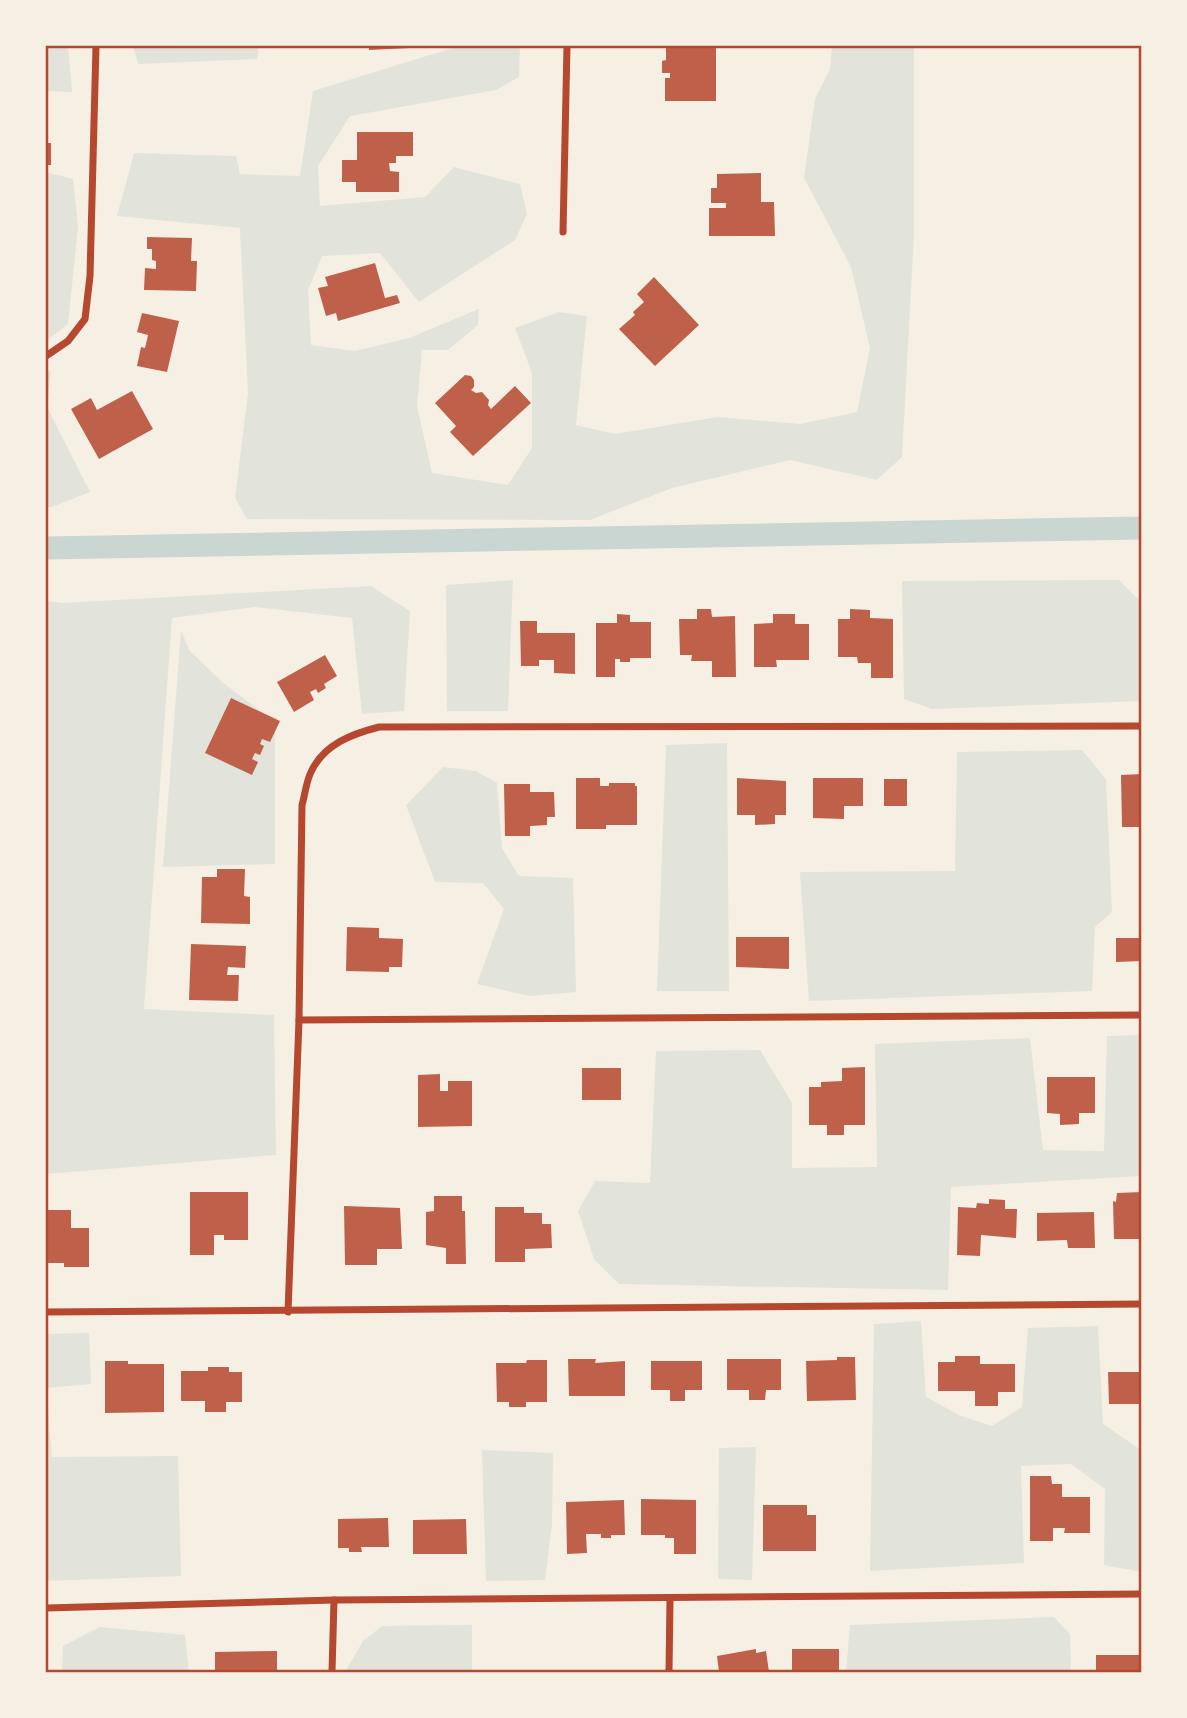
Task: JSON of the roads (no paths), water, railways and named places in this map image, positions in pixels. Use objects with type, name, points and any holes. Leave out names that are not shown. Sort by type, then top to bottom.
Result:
[{"type":"street","points":[[46,356],[68,341],[85,319],[90,286],[96,46]]},
{"type":"street","points":[[563,232],[567,46]]},
{"type":"street","points":[[288,1312],[299,1020],[302,805],[311,772],[325,751],[339,741],[355,733],[379,727],[1142,726]]},
{"type":"street","points":[[299,1020],[1142,1015]]},
{"type":"street","points":[[46,1312],[1142,1304]]},
{"type":"street","points":[[46,1608],[334,1600],[1142,1594]]},
{"type":"street","points":[[669,1672],[670,1599]]},
{"type":"street","points":[[332,1672],[334,1600]]},
{"type":"waterway","points":[[46,548],[1142,528]]}]
